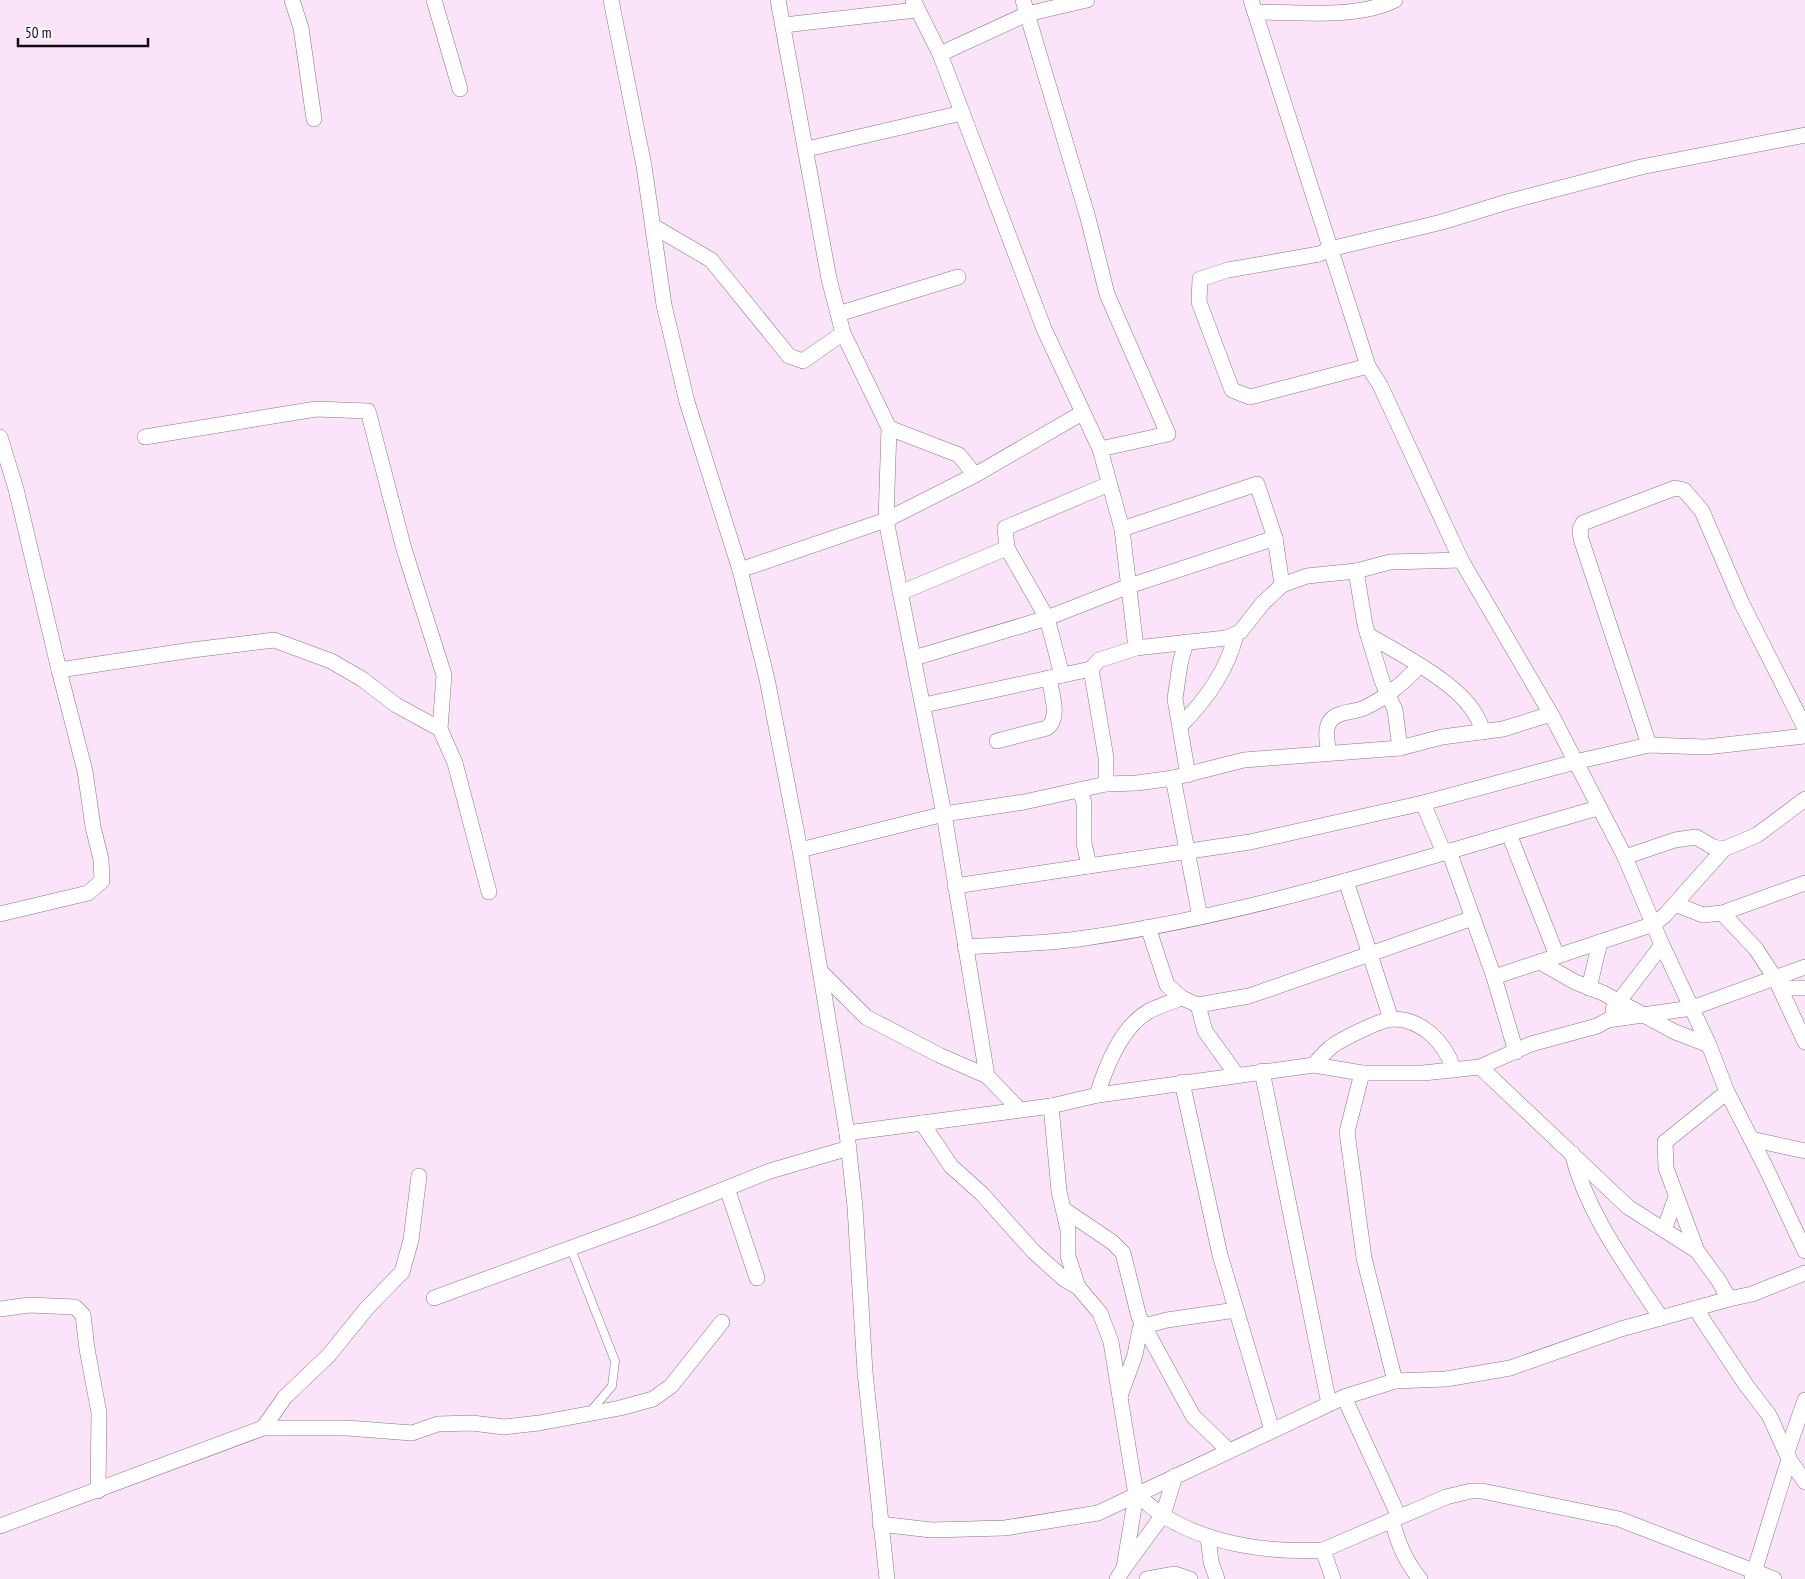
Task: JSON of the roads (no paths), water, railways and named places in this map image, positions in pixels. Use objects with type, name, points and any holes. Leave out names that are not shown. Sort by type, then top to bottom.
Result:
[{"type":"street","points":[[292,0],[301,28],[314,119]]},
{"type":"street","points":[[434,0],[460,89]]},
{"type":"street","points":[[611,0],[644,166],[664,305],[687,402],[740,570],[767,679],[800,850],[848,1140],[855,1207],[864,1372],[887,1579]]},
{"type":"street","points":[[778,0],[829,279],[838,314],[843,333],[889,428],[886,520],[944,814],[987,1076]]},
{"type":"street","points":[[940,54],[1025,7],[1087,0]]},
{"type":"street","points":[[1395,0],[1384,5],[1364,9],[1253,6],[1368,366],[1380,385],[1461,560],[1551,714],[1625,857],[1662,945],[1709,1045],[1727,1092],[1805,1251]]},
{"type":"street","points":[[784,25],[914,5],[940,54],[1044,329],[1100,449],[1122,529],[1136,648]]},
{"type":"street","points":[[1025,7],[1088,218],[1107,294],[1168,434],[1100,449]]},
{"type":"street","points":[[806,148],[962,113]]},
{"type":"street","points":[[1368,366],[1250,397],[1232,390],[1199,302],[1200,279],[1228,270],[1294,260],[1330,249],[1442,222],[1508,202],[1641,167],[1805,135]]},
{"type":"street","points":[[653,226],[711,260],[789,356],[803,361],[843,333]]},
{"type":"street","points":[[838,314],[958,277]]},
{"type":"street","points":[[145,437],[316,409],[368,411],[404,548],[444,675],[440,729],[455,763],[489,892]]},
{"type":"street","points":[[740,570],[886,520],[976,474],[1082,413]]},
{"type":"street","points":[[889,428],[959,455],[976,474]]},
{"type":"street","points":[[0,437],[16,489],[85,772],[93,827],[101,859],[102,881],[88,894],[0,914]]},
{"type":"street","points":[[997,741],[1046,728],[1052,724],[1055,718],[1056,676],[1047,618],[1007,548],[1005,528],[1110,484]]},
{"type":"street","points":[[1122,529],[1257,484],[1275,538],[1282,584]]},
{"type":"street","points":[[955,886],[1250,842],[1423,803],[1575,762],[1649,745],[1706,747],[1805,728],[1742,604],[1702,511],[1684,490],[1675,488],[1583,523],[1580,529],[1581,539],[1649,745]]},
{"type":"street","points":[[914,658],[1047,618],[1128,586],[1275,538]]},
{"type":"street","points":[[900,593],[1007,548]]},
{"type":"street","points":[[1106,784],[1106,758],[1092,669],[1098,660],[1136,648],[1226,638],[1236,634],[1249,622],[1262,603],[1282,584],[1307,576],[1356,571],[1390,562],[1461,560]]},
{"type":"street","points":[[1356,571],[1368,635],[1395,710],[1400,748]]},
{"type":"street","points":[[1180,726],[1198,708],[1218,678],[1232,654],[1236,634]]},
{"type":"street","points":[[1368,635],[1419,666],[1462,697],[1475,713],[1483,732]]},
{"type":"street","points":[[59,670],[274,640],[331,661],[362,679],[396,705],[440,729]]},
{"type":"street","points":[[1186,642],[1180,664],[1175,699],[1180,726],[1180,777],[1188,851],[1200,916]]},
{"type":"street","points":[[1329,753],[1326,738],[1328,726],[1334,717],[1364,708],[1409,678],[1419,666]]},
{"type":"street","points":[[924,705],[1092,669]]},
{"type":"street","points":[[800,850],[944,814],[1024,802],[1106,784],[1137,784],[1180,777],[1244,760],[1400,748],[1442,737],[1504,729],[1551,714]]},
{"type":"street","points":[[1080,790],[1084,803],[1084,843],[1088,866]]},
{"type":"street","points":[[1494,977],[1654,924],[1675,904],[1724,849],[1757,835],[1805,799]]},
{"type":"street","points":[[1423,803],[1446,852],[1473,918],[1494,977],[1516,1052]]},
{"type":"street","points":[[965,947],[1084,938],[1227,912],[1346,881],[1598,808]]},
{"type":"street","points":[[1509,834],[1557,956]]},
{"type":"street","points":[[1625,857],[1675,840],[1696,837],[1713,847],[1724,849]]},
{"type":"street","points":[[1346,881],[1391,1018]]},
{"type":"street","points":[[1675,904],[1703,914],[1722,913],[1805,883]]},
{"type":"street","points":[[1722,913],[1756,949],[1777,983],[1805,1042]]},
{"type":"street","points":[[1148,926],[1167,985],[1182,998],[1198,1005],[1249,996],[1473,918]]},
{"type":"street","points":[[1589,988],[1600,942]]},
{"type":"street","points":[[1608,1020],[1617,1001],[1662,945]]},
{"type":"street","points":[[1540,962],[1575,982],[1617,1001],[1675,1032],[1709,1045]]},
{"type":"street","points":[[434,1298],[571,1249],[848,1140],[922,1122],[1051,1106],[1098,1095],[1236,1074],[1314,1065],[1362,1073],[1423,1073],[1480,1067],[1531,1044],[1597,1026],[1608,1020],[1692,1008],[1777,983],[1805,967]]},
{"type":"street","points":[[821,972],[866,1017],[939,1055],[987,1076],[1019,1109]]},
{"type":"street","points":[[1777,983],[1805,988]]},
{"type":"street","points":[[1098,1095],[1103,1076],[1119,1041],[1148,1012],[1182,998]]},
{"type":"street","points":[[1198,1005],[1205,1031],[1236,1074]]},
{"type":"street","points":[[1314,1065],[1331,1047],[1391,1018],[1411,1022],[1436,1038],[1449,1056],[1454,1070]]},
{"type":"street","points":[[1480,1067],[1628,1208],[1697,1251]]},
{"type":"street","points":[[1262,1071],[1329,1404]]},
{"type":"street","points":[[1362,1073],[1347,1132],[1364,1258],[1395,1381]]},
{"type":"street","points":[[1182,1082],[1220,1255],[1272,1430]]},
{"type":"street","points":[[1727,1092],[1665,1142],[1666,1168],[1697,1251],[1720,1281],[1729,1299]]},
{"type":"street","points":[[1051,1106],[1059,1191],[1066,1211],[1068,1256],[1078,1287],[1100,1313],[1111,1342],[1136,1495],[1121,1574]]},
{"type":"street","points":[[922,1122],[951,1166],[982,1194],[1034,1252],[1064,1280],[1078,1287]]},
{"type":"street","points":[[1751,1139],[1805,1151]]},
{"type":"street","points":[[1572,1154],[1578,1178],[1610,1240],[1661,1318]]},
{"type":"street","points":[[263,1428],[284,1397],[329,1355],[367,1308],[402,1272],[411,1240],[420,1176]]},
{"type":"street","points":[[727,1188],[757,1278]]},
{"type":"street","points":[[1664,1230],[1676,1197]]},
{"type":"street","points":[[1066,1211],[1112,1242],[1123,1253],[1139,1318],[1193,1416],[1228,1450]]},
{"type":"street","points":[[880,1524],[931,1530],[1005,1528],[1098,1513],[1228,1450],[1344,1397],[1395,1381],[1446,1379],[1510,1368],[1621,1329],[1752,1294],[1805,1273]]},
{"type":"street","points":[[0,1309],[29,1306],[75,1307],[83,1315],[87,1349],[99,1413],[98,1491]]},
{"type":"street","points":[[1695,1308],[1746,1385],[1769,1415],[1788,1455],[1805,1482]]},
{"type":"street","points":[[1120,1398],[1135,1355],[1140,1330],[1144,1326],[1166,1320],[1236,1310]]},
{"type":"street","points":[[0,1526],[263,1428],[347,1428],[412,1433],[438,1424],[472,1423],[504,1427],[589,1414],[653,1399],[671,1386],[722,1322]]},
{"type":"street","points":[[1344,1397],[1396,1519],[1398,1544],[1409,1566],[1420,1579]]},
{"type":"street","points":[[1754,1575],[1805,1400]]},
{"type":"street","points":[[1121,1574],[1162,1515],[1175,1476]]},
{"type":"street","points":[[1136,1495],[1162,1515],[1208,1537],[1291,1552],[1323,1550],[1446,1498],[1470,1492],[1482,1492],[1619,1519],[1754,1575],[1774,1579]]},
{"type":"street","points":[[1208,1537],[1211,1562],[1217,1579]]},
{"type":"street","points":[[1323,1550],[1333,1579]]},
{"type":"street","points":[[1147,1579],[1175,1574],[1190,1579]]},
{"type":"lane","points":[[571,1249],[615,1361],[612,1386],[589,1414]]}]
